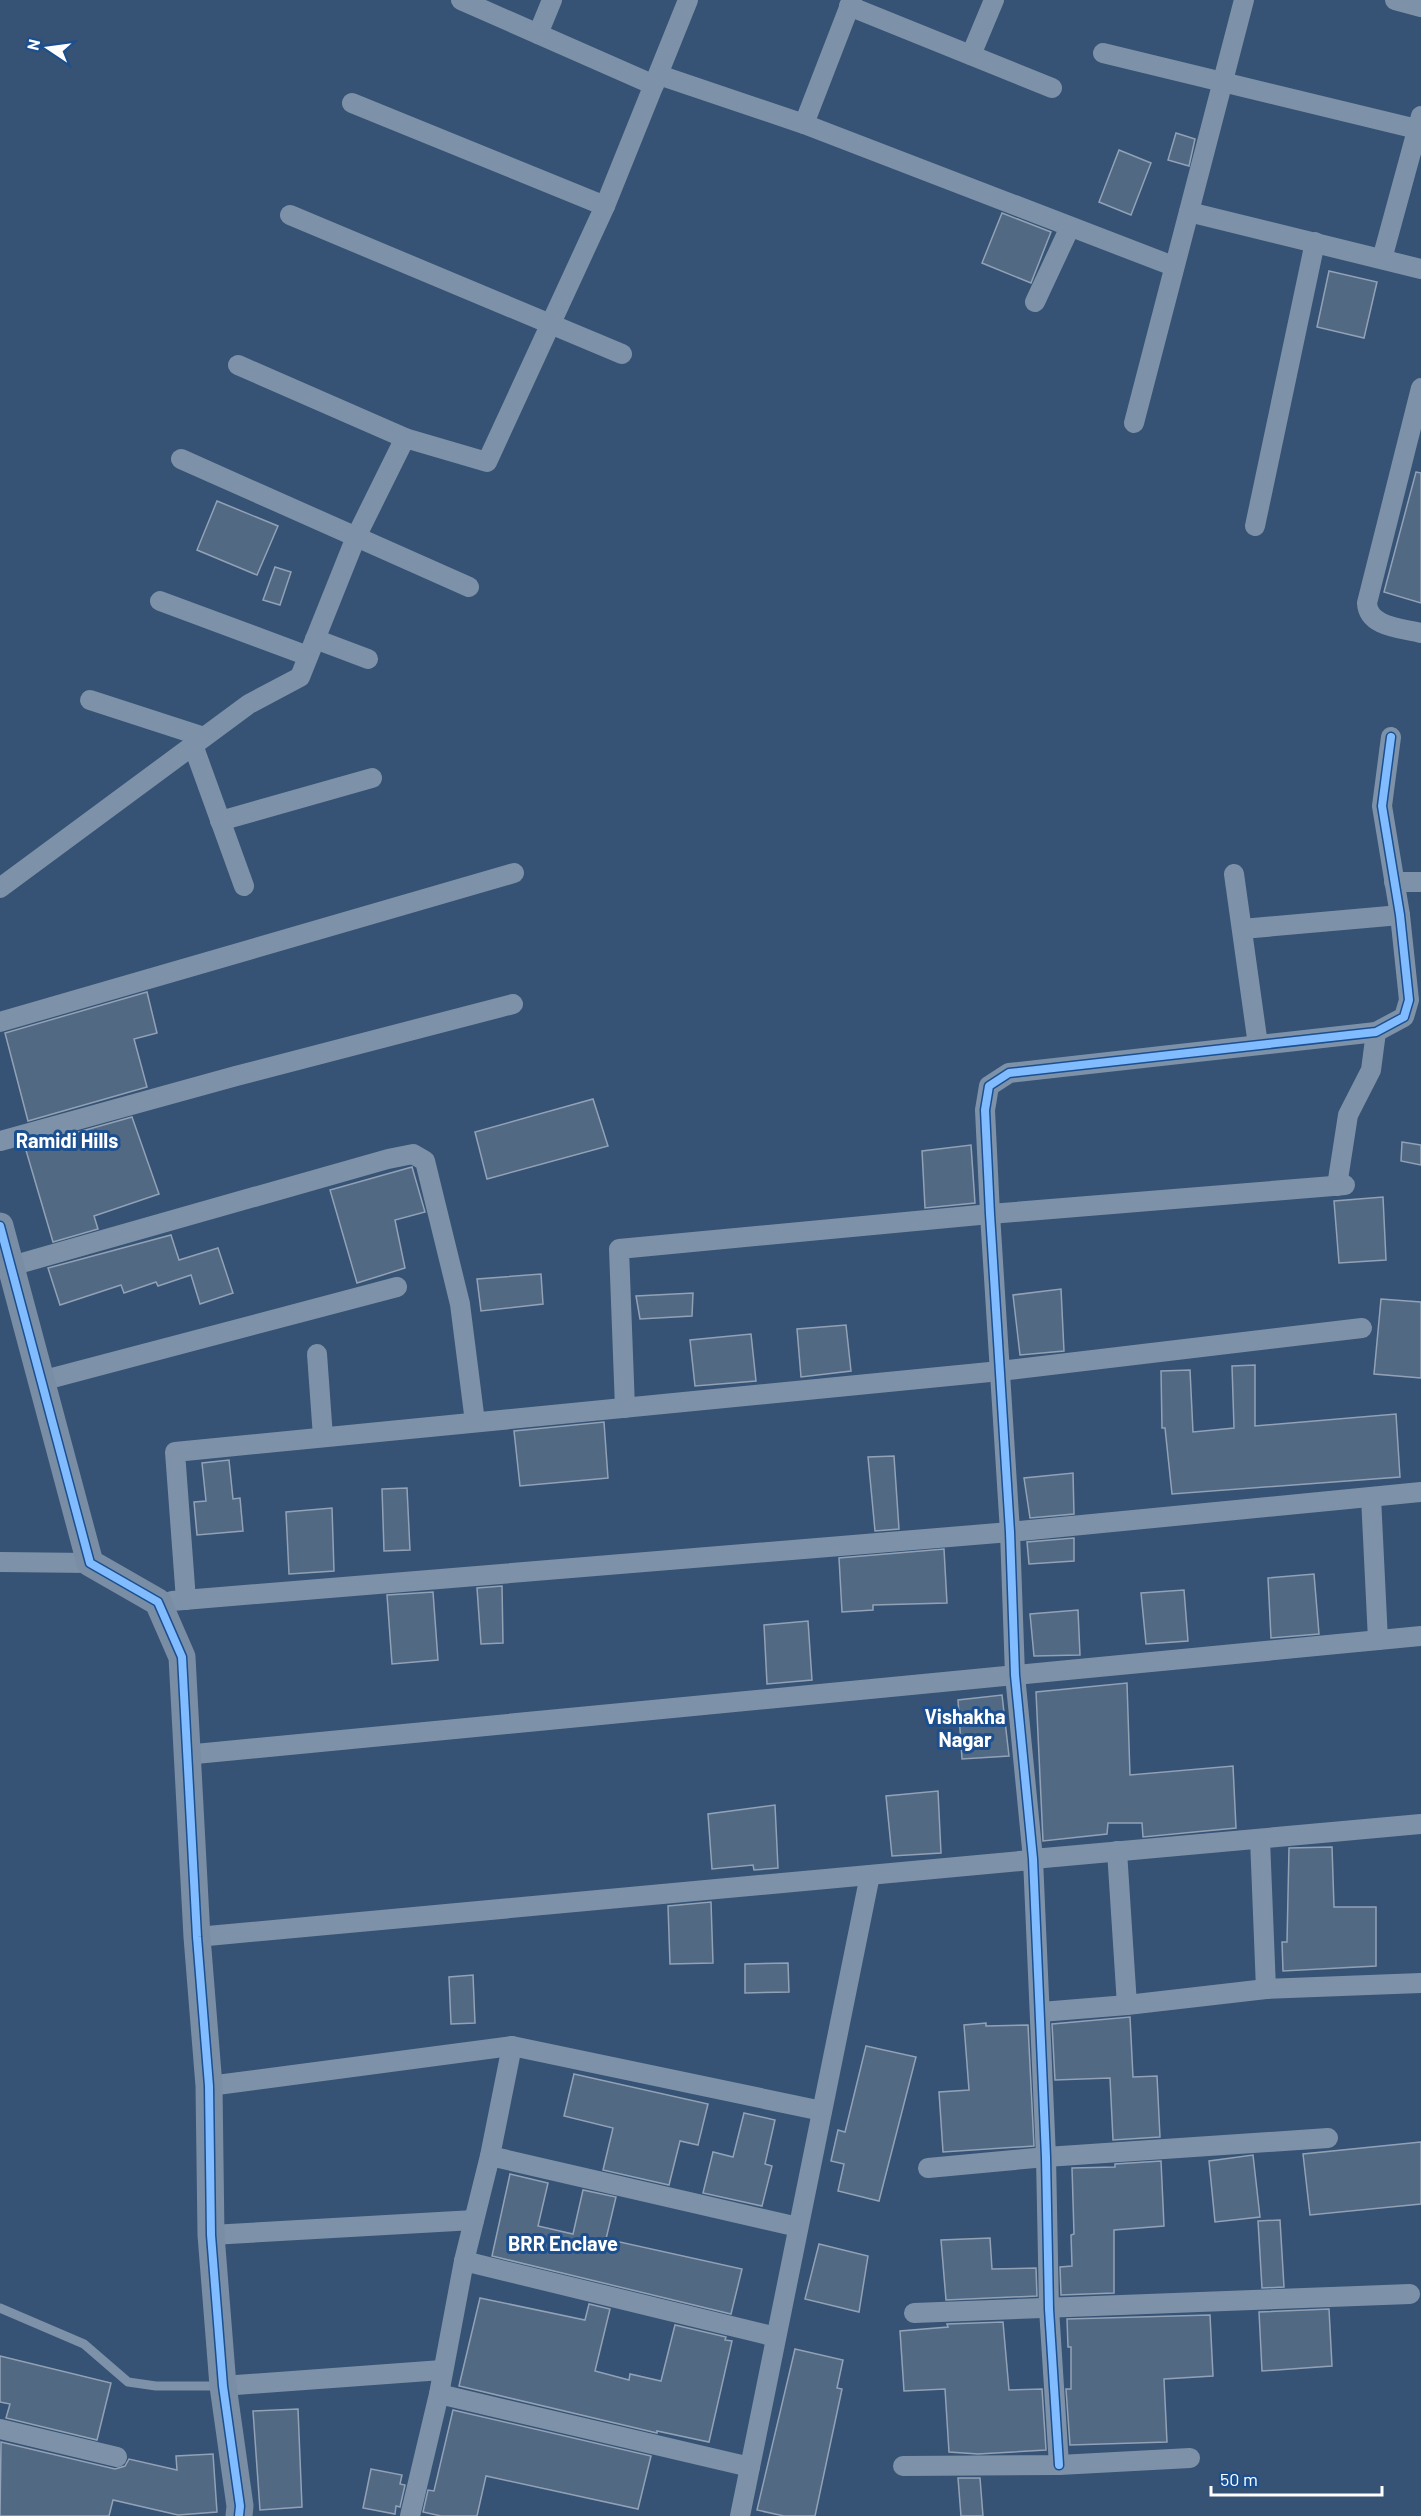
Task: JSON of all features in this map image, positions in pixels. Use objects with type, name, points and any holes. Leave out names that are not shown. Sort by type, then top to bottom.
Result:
[{"type":"street","points":[[460,0],[538,34],[656,80],[804,124],[1173,266]]},
{"type":"street","points":[[538,34],[552,0]]},
{"type":"street","points":[[238,365],[405,438],[487,462],[605,206],[688,0]]},
{"type":"street","points":[[971,55],[993,0]]},
{"type":"street","points":[[1134,423],[1244,0]]},
{"type":"street","points":[[1395,0],[1421,7]]},
{"type":"street","points":[[804,124],[850,3],[1052,88]]},
{"type":"street","points":[[1103,53],[1222,82],[1420,125],[1382,259]]},
{"type":"street","points":[[352,103],[605,206]]},
{"type":"street","points":[[1189,212],[1421,269]]},
{"type":"street","points":[[290,214],[622,354]]},
{"type":"street","points":[[1035,302],[1070,227]]},
{"type":"street","points":[[1255,526],[1315,243]]},
{"type":"street","points":[[1421,388],[1367,603],[1368,613],[1374,621],[1421,633]]},
{"type":"street","points":[[0,888],[249,704],[300,677],[356,537],[405,438]]},
{"type":"street","points":[[181,459],[469,588]]},
{"type":"street","points":[[160,602],[312,647],[368,659]]},
{"type":"street","points":[[90,700],[199,741]]},
{"type":"street","points":[[1059,2465],[1049,2309],[1041,2012],[1032,1860],[1015,1675],[1010,1532],[990,1214],[985,1110],[989,1086],[1009,1073],[1376,1032],[1404,1017],[1409,1000],[1400,915],[1382,806],[1391,737]]},
{"type":"street","points":[[199,741],[220,821],[244,886]]},
{"type":"street","points":[[220,821],[372,778]]},
{"type":"street","points":[[0,1022],[514,873]]},
{"type":"street","points":[[1234,874],[1258,1046]]},
{"type":"street","points":[[1394,882],[1421,882]]},
{"type":"street","points":[[1242,929],[1400,915]]},
{"type":"street","points":[[0,1142],[236,1076],[513,1004]]},
{"type":"street","points":[[625,1408],[619,1249],[990,1214],[1341,1186],[1348,1115],[1371,1070],[1376,1032]]},
{"type":"street","points":[[11,1266],[388,1159],[413,1154],[425,1161],[460,1304],[475,1422]]},
{"type":"street","points":[[0,1226],[90,1563]]},
{"type":"street","points":[[41,1381],[397,1287]]},
{"type":"street","points":[[186,1600],[175,1452],[1000,1371],[1362,1328]]},
{"type":"street","points":[[317,1354],[323,1437]]},
{"type":"street","points":[[0,1562],[90,1563],[158,1602],[1010,1532],[1421,1492]]},
{"type":"street","points":[[1371,1497],[1378,1640]]},
{"type":"street","points":[[158,1602],[182,1657],[185,1755],[209,2086],[211,2235],[223,2386],[240,2506],[239,2516]]},
{"type":"street","points":[[185,1755],[1421,1636]]},
{"type":"street","points":[[197,1937],[1421,1824]]},
{"type":"street","points":[[1260,1839],[1266,1989]]},
{"type":"street","points":[[1117,1851],[1127,2005]]},
{"type":"street","points":[[740,2516],[870,1875]]},
{"type":"street","points":[[1041,2012],[1266,1989],[1421,1983]]},
{"type":"street","points":[[209,2086],[512,2046],[822,2111]]},
{"type":"street","points":[[410,2516],[439,2394],[464,2262],[490,2157],[512,2046]]},
{"type":"street","points":[[928,2168],[1046,2157],[1328,2138]]},
{"type":"street","points":[[490,2157],[798,2227]]},
{"type":"street","points":[[211,2235],[474,2220]]},
{"type":"street","points":[[464,2262],[776,2337]]},
{"type":"street","points":[[914,2313],[1410,2294]]},
{"type":"street","points":[[223,2386],[442,2370]]},
{"type":"street","points":[[439,2394],[750,2467]]},
{"type":"street","points":[[0,2429],[117,2457]]},
{"type":"street","points":[[903,2466],[1059,2465],[1190,2458]]},
{"type":"lane","points":[[0,2308],[84,2344],[128,2382],[156,2385],[223,2386]]},
{"type":"building","points":[[1176,133],[1195,139],[1189,166],[1168,160]]},
{"type":"building","points":[[1119,150],[1151,163],[1131,215],[1099,202]]},
{"type":"building","points":[[1002,213],[1051,232],[1031,283],[982,263]]},
{"type":"building","points":[[1329,271],[1377,282],[1364,338],[1317,327]]},
{"type":"building","points":[[1416,472],[1421,473],[1421,603],[1384,592]]},
{"type":"building","points":[[217,501],[278,526],[257,575],[197,550]]},
{"type":"building","points":[[275,567],[291,572],[280,605],[263,600]]},
{"type":"building","points":[[147,992],[157,1033],[134,1039],[147,1087],[28,1121],[5,1033]]},
{"type":"building","points":[[593,1099],[608,1146],[487,1179],[475,1132]]},
{"type":"building","points":[[132,1117],[159,1194],[94,1216],[98,1229],[53,1242],[25,1147]]},
{"type":"building","points":[[1402,1142],[1421,1145],[1421,1165],[1401,1161]]},
{"type":"building","points":[[971,1145],[975,1203],[925,1208],[922,1151]]},
{"type":"building","points":[[412,1167],[425,1212],[395,1220],[405,1268],[357,1283],[330,1190]]},
{"type":"building","points":[[1383,1197],[1386,1260],[1339,1263],[1334,1201]]},
{"type":"building","points":[[171,1235],[179,1260],[218,1248],[233,1293],[200,1304],[191,1275],[158,1286],[156,1282],[124,1293],[121,1285],[60,1305],[48,1268]]},
{"type":"building","points":[[541,1274],[543,1304],[481,1311],[477,1279]]},
{"type":"building","points":[[1061,1289],[1064,1351],[1020,1355],[1013,1295]]},
{"type":"building","points":[[693,1293],[692,1316],[640,1319],[636,1296]]},
{"type":"building","points":[[1381,1299],[1421,1302],[1421,1378],[1374,1374]]},
{"type":"building","points":[[846,1325],[851,1371],[801,1377],[797,1329]]},
{"type":"building","points":[[751,1334],[756,1381],[695,1386],[690,1340]]},
{"type":"building","points":[[1255,1365],[1255,1426],[1396,1414],[1400,1477],[1172,1494],[1165,1428],[1162,1428],[1161,1371],[1190,1370],[1193,1432],[1234,1428],[1232,1366]]},
{"type":"building","points":[[604,1422],[608,1478],[520,1486],[514,1431]]},
{"type":"building","points":[[894,1456],[899,1529],[875,1531],[868,1457]]},
{"type":"building","points":[[229,1460],[233,1499],[240,1498],[243,1531],[197,1535],[194,1502],[206,1501],[202,1463]]},
{"type":"building","points":[[1073,1473],[1074,1514],[1030,1518],[1024,1478]]},
{"type":"building","points":[[407,1488],[410,1550],[384,1551],[382,1489]]},
{"type":"building","points":[[332,1508],[334,1571],[289,1574],[286,1512]]},
{"type":"building","points":[[1074,1538],[1074,1561],[1029,1564],[1027,1542]]},
{"type":"building","points":[[944,1549],[947,1603],[873,1605],[873,1610],[842,1612],[839,1558]]},
{"type":"building","points":[[1314,1574],[1319,1634],[1271,1638],[1268,1578]]},
{"type":"building","points":[[502,1586],[503,1643],[481,1644],[477,1588]]},
{"type":"building","points":[[1184,1590],[1188,1641],[1146,1644],[1141,1593]]},
{"type":"building","points":[[433,1592],[438,1660],[392,1664],[387,1595]]},
{"type":"building","points":[[1078,1610],[1080,1655],[1034,1656],[1030,1614]]},
{"type":"building","points":[[808,1621],[812,1680],[767,1684],[764,1625]]},
{"type":"building","points":[[1127,1683],[1130,1775],[1233,1766],[1236,1828],[1143,1837],[1142,1823],[1108,1823],[1107,1834],[1043,1841],[1036,1692]]},
{"type":"building","points":[[1002,1695],[1009,1756],[962,1759],[958,1700]]},
{"type":"building","points":[[938,1791],[941,1853],[892,1856],[886,1796]]},
{"type":"building","points":[[775,1805],[778,1868],[754,1870],[753,1865],[712,1869],[708,1814]]},
{"type":"building","points":[[1332,1847],[1334,1907],[1376,1907],[1376,1966],[1283,1971],[1282,1942],[1287,1942],[1289,1848]]},
{"type":"building","points":[[711,1902],[713,1963],[670,1964],[668,1906]]},
{"type":"building","points":[[788,1963],[789,1992],[745,1993],[745,1964]]},
{"type":"building","points":[[473,1975],[475,2023],[451,2024],[449,1977]]},
{"type":"building","points":[[1130,2017],[1133,2077],[1157,2076],[1160,2137],[1113,2140],[1110,2078],[1055,2080],[1052,2024]]},
{"type":"building","points":[[986,2023],[986,2026],[1028,2025],[1034,2146],[943,2152],[939,2092],[969,2090],[964,2025]]},
{"type":"building","points":[[866,2046],[916,2057],[879,2201],[838,2191],[844,2164],[831,2161],[838,2130],[845,2132]]},
{"type":"building","points":[[574,2074],[708,2104],[698,2145],[680,2141],[669,2185],[603,2170],[613,2128],[564,2116]]},
{"type":"building","points":[[744,2113],[775,2120],[765,2164],[772,2166],[762,2206],[703,2193],[713,2152],[733,2157]]},
{"type":"building","points":[[1421,2142],[1421,2204],[1310,2215],[1303,2154]]},
{"type":"building","points":[[1253,2155],[1260,2217],[1215,2222],[1209,2161]]},
{"type":"building","points":[[1161,2161],[1164,2226],[1114,2230],[1114,2293],[1061,2295],[1060,2267],[1072,2266],[1071,2235],[1074,2234],[1072,2168],[1115,2167],[1115,2164]]},
{"type":"building","points":[[510,2174],[548,2183],[538,2226],[573,2234],[583,2190],[616,2197],[606,2239],[742,2269],[731,2314],[492,2256]]},
{"type":"building","points":[[1280,2220],[1284,2287],[1262,2288],[1258,2221]]},
{"type":"building","points":[[990,2238],[992,2269],[1036,2268],[1037,2296],[946,2300],[941,2240]]},
{"type":"building","points":[[819,2244],[868,2256],[859,2312],[805,2299]]},
{"type":"building","points":[[480,2298],[585,2320],[589,2304],[610,2309],[595,2371],[629,2380],[630,2374],[661,2381],[675,2325],[726,2337],[725,2340],[732,2341],[709,2442],[657,2431],[657,2433],[459,2386]]},
{"type":"building","points":[[1329,2309],[1332,2366],[1262,2371],[1259,2312]]},
{"type":"building","points":[[1210,2315],[1213,2376],[1164,2379],[1167,2442],[1070,2445],[1066,2389],[1071,2389],[1071,2347],[1068,2347],[1067,2319]]},
{"type":"building","points":[[1003,2322],[1009,2390],[1042,2389],[1046,2450],[978,2454],[949,2452],[945,2389],[904,2391],[900,2331],[948,2327],[947,2324]]},
{"type":"building","points":[[795,2349],[843,2360],[837,2388],[842,2389],[815,2516],[784,2516],[757,2510]]},
{"type":"building","points":[[0,2356],[111,2383],[97,2440],[6,2418],[10,2404],[0,2402]]},
{"type":"building","points":[[298,2409],[302,2507],[260,2510],[253,2411]]},
{"type":"building","points":[[453,2410],[651,2456],[638,2509],[486,2476],[477,2516],[441,2516],[423,2512],[428,2490],[434,2491]]},
{"type":"building","points":[[1,2442],[115,2469],[125,2466],[129,2459],[177,2470],[176,2456],[213,2454],[217,2512],[178,2515],[113,2500],[109,2516],[0,2516]]},
{"type":"building","points":[[371,2469],[402,2475],[400,2484],[405,2485],[400,2507],[396,2506],[395,2514],[363,2508]]},
{"type":"building","points":[[958,2478],[980,2478],[983,2516],[961,2516]]},
{"type":"cycle path","points":[[1059,2465],[1049,2309],[1046,2157],[1033,1859],[1015,1675],[1010,1532],[990,1214],[985,1110],[989,1086],[1009,1073],[1376,1032],[1404,1017],[1409,1000],[1400,915],[1382,806],[1391,737]]},
{"type":"cycle path","points":[[0,1226],[90,1563],[158,1602],[182,1657],[197,1937],[209,2086],[211,2235],[223,2386],[240,2506],[239,2516]]},
{"type":"district","name":"Ramidi Hills","points":[[67,1140]]},
{"type":"district","name":"Vishakha Nagar","points":[[965,1728]]},
{"type":"district","name":"BRR Enclave","points":[[563,2243]]}]
